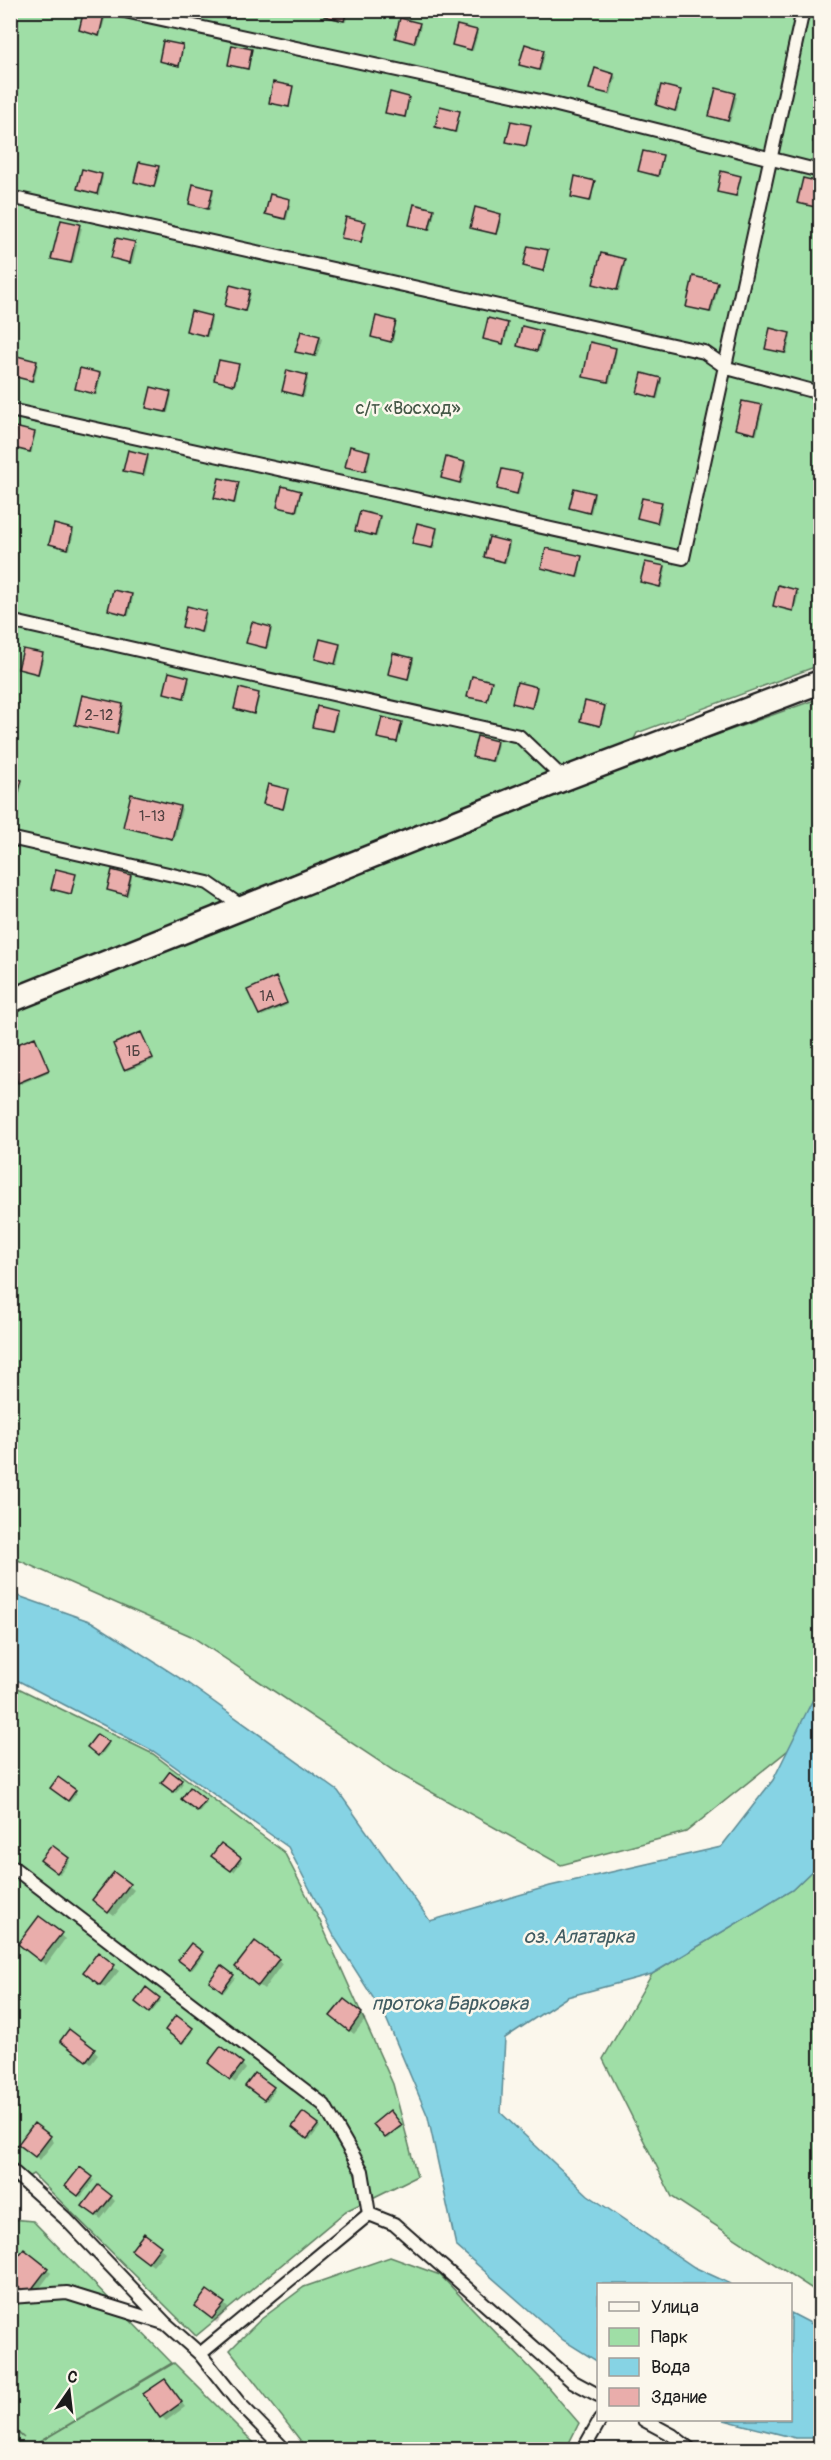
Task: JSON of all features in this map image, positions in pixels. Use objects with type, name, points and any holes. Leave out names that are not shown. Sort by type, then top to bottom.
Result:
[{"type":"street","points":[[10,1001],[564,779],[820,682]]},
{"type":"lane","points":[[120,10],[545,102],[820,171]]},
{"type":"lane","points":[[10,410],[683,558],[727,368],[803,10]]},
{"type":"lane","points":[[10,197],[705,352],[727,368],[820,393]]},
{"type":"lane","points":[[10,621],[519,736],[564,779]]},
{"type":"lane","points":[[10,838],[208,883],[243,908]]},
{"type":"lane","points":[[10,1865],[324,2105],[362,2171],[369,2214]]},
{"type":"lane","points":[[10,2169],[65,2218],[165,2323],[200,2354],[239,2403],[285,2450]]},
{"type":"lane","points":[[200,2354],[369,2214]]},
{"type":"lane","points":[[369,2214],[394,2224],[572,2381],[597,2394]]},
{"type":"lane","points":[[10,2297],[67,2293],[165,2323]]},
{"type":"lane","points":[[583,2450],[599,2421]]},
{"type":"lane","points":[[646,2421],[672,2435],[691,2450]]},
{"type":"green space","name":"с/т «Восход»","points":[[11,11],[820,11],[820,665],[637,733],[619,770],[820,698],[820,1716],[817,1727],[686,1832],[561,1865],[394,1771],[191,1636],[11,1557]]},
{"type":"green space","points":[[10,1684],[153,1754],[284,1852],[320,1921],[393,2084],[417,2176],[346,2211],[196,2336],[33,2174],[11,2187]]},
{"type":"green space","points":[[820,1863],[820,2294],[672,2197],[603,2059],[652,1974],[792,1890]]},
{"type":"green space","points":[[11,2219],[33,2221],[172,2363],[31,2447],[174,2363],[260,2449],[11,2449],[11,2428],[24,2438],[11,2426]]},
{"type":"green space","points":[[390,2257],[440,2275],[540,2378],[579,2423],[566,2449],[307,2449],[230,2350],[260,2320],[304,2287]]},
{"type":"water","name":"протока Барковка","points":[[10,1593],[92,1622],[186,1682],[338,1791],[430,1921],[550,1886],[721,1847],[773,1780],[820,1685],[820,1863],[792,1890],[652,1974],[567,1997],[505,2038],[501,2113],[588,2195],[694,2267],[729,2283],[597,2283],[597,2361],[563,2340],[456,2246],[428,2117],[386,2018],[335,1938],[288,1847],[153,1751],[11,1677]]},
{"type":"water","points":[[792,2314],[820,2328],[820,2438],[795,2438],[728,2421],[792,2421]]},
{"type":"building","points":[[84,10],[104,15],[99,36],[79,30]]},
{"type":"building","points":[[326,10],[347,10],[344,21],[324,16]]},
{"type":"building","points":[[400,18],[420,23],[414,43],[395,38]]},
{"type":"building","points":[[457,25],[477,30],[471,50],[452,45]]},
{"type":"building","points":[[163,41],[183,45],[179,66],[159,61]]},
{"type":"building","points":[[525,44],[544,50],[539,70],[519,65]]},
{"type":"building","points":[[232,45],[252,49],[248,69],[228,65]]},
{"type":"building","points":[[595,68],[614,74],[609,94],[589,89]]},
{"type":"building","points":[[273,82],[293,86],[289,107],[269,103]]},
{"type":"building","points":[[661,85],[681,90],[675,111],[656,105]]},
{"type":"building","points":[[716,88],[735,93],[728,121],[709,116]]},
{"type":"building","points":[[390,92],[409,97],[405,117],[385,113]]},
{"type":"building","points":[[440,106],[460,111],[455,132],[435,127]]},
{"type":"building","points":[[511,121],[531,125],[526,146],[506,142]]},
{"type":"building","points":[[818,122],[820,122],[820,145],[813,142]]},
{"type":"building","points":[[643,151],[663,155],[658,176],[638,171]]},
{"type":"building","points":[[139,162],[159,166],[154,187],[134,182]]},
{"type":"building","points":[[82,169],[102,174],[97,194],[77,189]]},
{"type":"building","points":[[721,171],[741,176],[736,196],[717,192]]},
{"type":"building","points":[[575,176],[595,181],[590,201],[571,197]]},
{"type":"building","points":[[803,178],[820,182],[820,208],[797,203]]},
{"type":"building","points":[[193,184],[213,189],[208,209],[189,204]]},
{"type":"building","points":[[270,194],[290,199],[285,219],[265,214]]},
{"type":"building","points":[[414,204],[434,209],[429,229],[409,225]]},
{"type":"building","points":[[475,207],[501,214],[496,234],[470,228]]},
{"type":"building","points":[[346,217],[366,222],[361,242],[341,238]]},
{"type":"building","points":[[61,220],[80,224],[71,263],[51,259]]},
{"type":"building","points":[[116,238],[135,242],[130,263],[111,258]]},
{"type":"building","points":[[528,246],[548,250],[543,271],[523,266]]},
{"type":"building","points":[[601,253],[625,259],[617,290],[593,284]]},
{"type":"building","points":[[693,276],[718,282],[710,312],[686,307]]},
{"type":"building","points":[[230,285],[250,290],[245,311],[225,306]]},
{"type":"building","points":[[191,311],[211,316],[206,336],[186,331]]},
{"type":"building","points":[[376,316],[396,321],[391,342],[371,337]]},
{"type":"building","points":[[488,318],[508,323],[503,344],[483,339]]},
{"type":"building","points":[[522,326],[542,331],[537,351],[517,346]]},
{"type":"building","points":[[770,328],[790,333],[785,353],[765,349]]},
{"type":"building","points":[[301,331],[320,336],[315,356],[295,352]]},
{"type":"building","points":[[590,342],[616,348],[608,382],[583,377]]},
{"type":"building","points":[[17,356],[37,361],[32,381],[12,376]]},
{"type":"building","points":[[219,360],[239,364],[234,385],[214,380]]},
{"type":"building","points":[[80,368],[100,373],[95,394],[75,389]]},
{"type":"building","points":[[287,370],[307,375],[302,396],[282,391]]},
{"type":"building","points":[[642,373],[661,378],[656,398],[637,393]]},
{"type":"building","points":[[151,387],[171,392],[166,412],[146,408]]},
{"type":"building","points":[[742,401],[762,405],[755,434],[735,429]]},
{"type":"building","points":[[15,427],[35,432],[30,452],[10,447]]},
{"type":"building","points":[[350,446],[370,451],[365,471],[345,467]]},
{"type":"building","points":[[128,450],[148,455],[143,475],[123,471]]},
{"type":"building","points":[[446,457],[465,462],[460,483],[441,478]]},
{"type":"building","points":[[502,469],[522,473],[517,494],[497,489]]},
{"type":"building","points":[[219,478],[239,482],[234,503],[214,498]]},
{"type":"building","points":[[282,486],[301,491],[296,511],[277,507]]},
{"type":"building","points":[[574,488],[594,493],[589,513],[569,508]]},
{"type":"building","points":[[642,498],[662,502],[657,523],[637,518]]},
{"type":"building","points":[[360,511],[380,516],[375,536],[355,531]]},
{"type":"building","points":[[417,523],[437,528],[432,548],[412,544]]},
{"type":"building","points":[[54,524],[73,529],[68,549],[49,544]]},
{"type":"building","points":[[489,537],[509,542],[504,562],[484,557]]},
{"type":"building","points":[[546,548],[582,556],[577,577],[541,568]]},
{"type":"building","points":[[645,562],[665,566],[660,587],[640,582]]},
{"type":"building","points":[[778,585],[797,590],[793,611],[773,606]]},
{"type":"building","points":[[113,590],[132,594],[127,615],[108,610]]},
{"type":"building","points":[[187,606],[206,611],[201,632],[182,627]]},
{"type":"building","points":[[252,622],[271,627],[266,648],[246,643]]},
{"type":"building","points":[[320,639],[340,644],[335,664],[315,659]]},
{"type":"building","points":[[23,649],[43,653],[38,674],[18,669]]},
{"type":"building","points":[[393,653],[413,658],[408,679],[388,674]]},
{"type":"building","points":[[169,672],[189,677],[184,698],[164,693]]},
{"type":"building","points":[[472,676],[492,681],[487,701],[467,697]]},
{"type":"building","points":[[517,682],[537,687],[532,708],[512,703]]},
{"type":"building","points":[[239,688],[259,693],[254,714],[234,709]]},
{"type":"building","points":[[82,695],[123,704],[117,734],[75,725]]},
{"type":"building","points":[[585,701],[605,706],[600,726],[580,721]]},
{"type":"building","points":[[317,706],[337,711],[332,731],[312,727]]},
{"type":"building","points":[[382,717],[402,722],[397,742],[377,738]]},
{"type":"building","points":[[477,736],[497,741],[492,761],[472,757]]},
{"type":"building","points":[[10,777],[22,780],[16,800],[10,799]]},
{"type":"building","points":[[268,784],[288,789],[283,809],[263,804]]},
{"type":"building","points":[[131,794],[180,806],[172,839],[123,827]]},
{"type":"building","points":[[56,869],[76,874],[71,894],[51,889]]},
{"type":"building","points":[[112,870],[131,875],[126,895],[107,890]]},
{"type":"building","points":[[276,977],[287,1003],[259,1015],[247,990]]},
{"type":"building","points":[[141,1032],[153,1058],[124,1070],[113,1044]]},
{"type":"building","points":[[35,1037],[49,1070],[18,1083],[10,1065],[10,1047]]},
{"type":"building","points":[[97,1734],[109,1742],[98,1756],[87,1747]]},
{"type":"building","points":[[170,1771],[182,1780],[173,1792],[161,1783]]},
{"type":"building","points":[[58,1777],[76,1790],[68,1801],[50,1788]]},
{"type":"building","points":[[190,1787],[206,1800],[197,1811],[181,1799]]},
{"type":"building","points":[[221,1843],[241,1858],[231,1871],[211,1856]]},
{"type":"building","points":[[52,1845],[69,1858],[57,1873],[40,1860]]},
{"type":"building","points":[[114,1872],[130,1884],[108,1913],[92,1900]]},
{"type":"building","points":[[39,1916],[62,1933],[40,1961],[18,1944]]},
{"type":"building","points":[[255,1941],[279,1959],[258,1986],[235,1967]]},
{"type":"building","points":[[191,1943],[203,1952],[190,1969],[178,1960]]},
{"type":"building","points":[[98,1952],[115,1965],[100,1985],[83,1972]]},
{"type":"building","points":[[221,1965],[234,1975],[222,1991],[209,1981]]},
{"type":"building","points":[[146,1987],[160,1998],[149,2013],[135,2002]]},
{"type":"building","points":[[344,1999],[362,2013],[349,2031],[330,2016]]},
{"type":"building","points":[[176,2015],[193,2028],[182,2043],[165,2030]]},
{"type":"building","points":[[69,2029],[95,2049],[86,2061],[60,2041]]},
{"type":"building","points":[[221,2046],[243,2063],[230,2080],[208,2063]]},
{"type":"building","points":[[255,2073],[274,2087],[264,2100],[245,2086]]},
{"type":"building","points":[[390,2110],[402,2125],[385,2138],[373,2124]]},
{"type":"building","points":[[303,2112],[319,2124],[307,2139],[292,2127]]},
{"type":"building","points":[[34,2123],[51,2136],[35,2157],[18,2144]]},
{"type":"building","points":[[80,2167],[93,2177],[78,2196],[65,2186]]},
{"type":"building","points":[[98,2185],[112,2196],[96,2216],[82,2206]]},
{"type":"building","points":[[144,2233],[161,2246],[148,2263],[131,2250]]},
{"type":"building","points":[[24,2249],[48,2268],[28,2294],[10,2281],[10,2266]]},
{"type":"building","points":[[207,2290],[225,2303],[212,2319],[195,2306]]},
{"type":"building","points":[[165,2379],[182,2402],[160,2418],[143,2394]]},
{"type":"water label","name":"оз. Алатарка","points":[[579,1936]]}]
